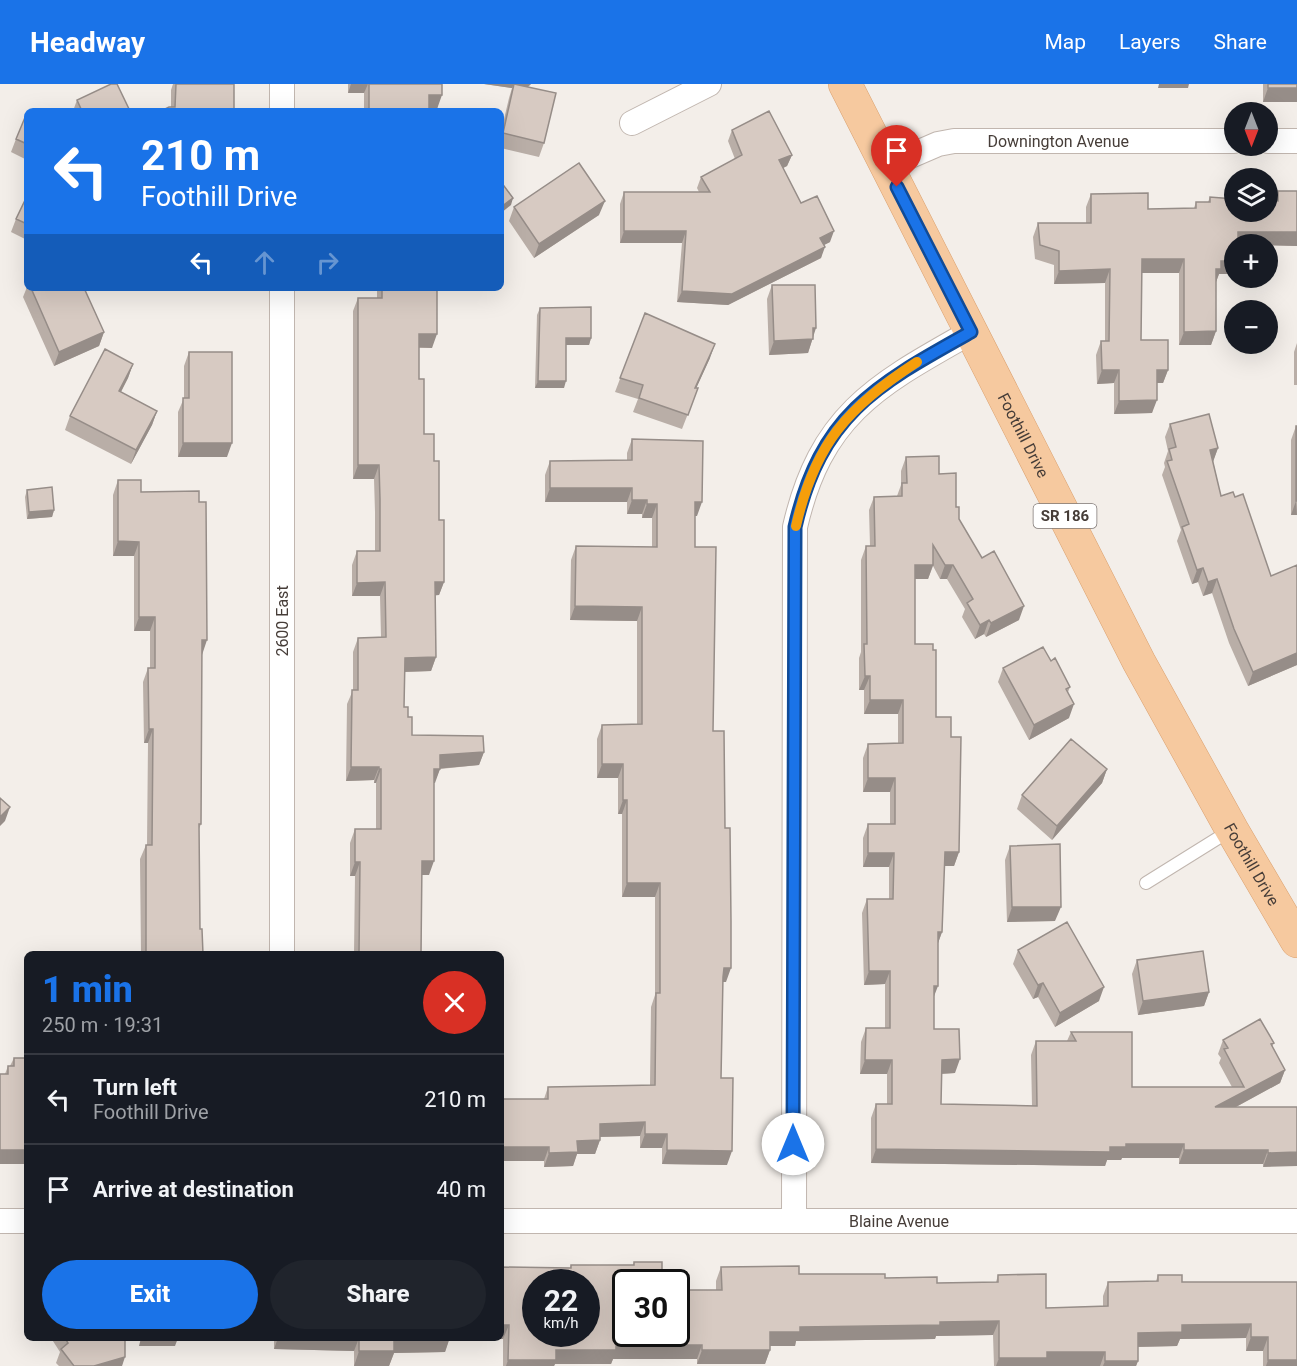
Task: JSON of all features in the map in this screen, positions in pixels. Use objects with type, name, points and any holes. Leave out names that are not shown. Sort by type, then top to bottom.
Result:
[{"type":"main road","name":"Foothill Drive","points":[[845,84],[1139,662],[1232,830],[1297,941]]},
{"type":"street","points":[[282,84],[282,108]]},
{"type":"street","points":[[632,123],[709,84]]},
{"type":"street","name":"Downington Avenue","points":[[887,166],[938,144],[954,141],[1224,141]]},
{"type":"street","points":[[1278,141],[1297,141]]},
{"type":"street","name":"2600 East","points":[[282,291],[282,951]]},
{"type":"street","points":[[794,1221],[795,527],[812,471],[826,444],[842,421],[887,382],[917,362],[971,332]]},
{"type":"street","points":[[0,1221],[24,1221]]},
{"type":"street","name":"Blaine Avenue","points":[[504,1221],[1297,1221]]},
{"type":"lane","points":[[1146,883],[1232,830]]},
{"type":"building","points":[[111,84],[117,84],[129,108],[81,108],[77,100]]},
{"type":"building","points":[[176,84],[234,84],[234,108],[167,108],[175,107]]},
{"type":"building","points":[[369,84],[442,84],[442,95],[429,95],[429,108],[369,108]]},
{"type":"building","points":[[514,84],[556,93],[544,143],[504,133]]},
{"type":"building","points":[[1268,84],[1297,84],[1297,88],[1268,88]]},
{"type":"building","points":[[769,111],[792,155],[779,160],[801,203],[817,196],[834,231],[820,238],[825,247],[732,294],[682,291],[686,231],[624,231],[624,192],[710,192],[701,177],[742,155],[732,130]]},
{"type":"building","points":[[24,120],[24,143],[16,139]]},
{"type":"building","points":[[579,163],[605,201],[539,244],[514,207]]},
{"type":"building","points":[[504,186],[513,198],[504,205]]},
{"type":"building","points":[[1278,191],[1297,191],[1297,232],[1224,234],[1224,261],[1221,261],[1221,269],[1216,269],[1216,331],[1184,332],[1184,259],[1142,259],[1141,340],[1168,340],[1168,370],[1157,370],[1157,400],[1119,401],[1119,370],[1102,370],[1101,341],[1109,341],[1110,269],[1059,271],[1059,251],[1040,245],[1038,223],[1091,223],[1091,194],[1148,193],[1148,209],[1196,208],[1196,202],[1210,202],[1210,197],[1224,198],[1224,222],[1278,222]]},
{"type":"building","points":[[24,202],[24,223],[16,219]]},
{"type":"building","points":[[772,285],[815,285],[816,328],[813,328],[813,339],[774,341]]},
{"type":"building","points":[[32,291],[85,291],[104,332],[59,352]]},
{"type":"building","points":[[382,291],[437,291],[437,334],[419,334],[419,379],[424,379],[424,434],[434,434],[434,461],[439,461],[439,520],[444,520],[444,582],[435,582],[436,657],[405,658],[404,707],[408,707],[408,717],[412,717],[412,735],[483,736],[484,752],[440,755],[440,769],[434,769],[434,861],[422,861],[421,951],[359,951],[360,862],[355,862],[355,829],[381,829],[381,769],[379,767],[351,767],[352,690],[358,690],[358,638],[386,637],[385,582],[357,583],[357,551],[380,551],[379,465],[358,465],[358,298],[382,298]]},
{"type":"building","points":[[591,307],[591,338],[566,338],[566,381],[538,381],[540,308]]},
{"type":"building","points":[[645,313],[715,344],[695,388],[698,388],[688,415],[639,398],[643,385],[620,378]]},
{"type":"building","points":[[105,349],[133,364],[119,391],[157,411],[136,450],[70,416]]},
{"type":"building","points":[[189,352],[232,352],[232,443],[183,443],[183,398],[189,398]]},
{"type":"building","points":[[1209,414],[1218,448],[1210,450],[1221,496],[1233,492],[1235,497],[1243,494],[1271,576],[1297,565],[1297,653],[1253,672],[1234,629],[1217,579],[1208,582],[1203,568],[1197,570],[1182,527],[1189,524],[1167,461],[1172,460],[1169,449],[1176,447],[1170,424]]},
{"type":"building","points":[[1297,426],[1297,501],[1296,501]]},
{"type":"building","points":[[632,439],[703,441],[702,502],[695,502],[695,547],[716,547],[713,731],[724,731],[725,828],[730,828],[731,921],[731,968],[724,968],[723,977],[721,1078],[733,1078],[732,1151],[667,1150],[667,1134],[645,1134],[645,1122],[600,1124],[600,1140],[577,1141],[578,1152],[549,1153],[549,1147],[504,1147],[504,1099],[548,1099],[548,1087],[655,1085],[656,993],[660,993],[660,883],[627,883],[627,800],[623,800],[623,764],[602,764],[602,725],[642,724],[642,607],[575,606],[576,546],[657,547],[657,504],[647,504],[647,500],[632,500],[632,488],[550,488],[550,461],[632,460]]},
{"type":"building","points":[[939,456],[939,474],[956,473],[956,507],[959,507],[959,519],[982,558],[994,551],[1024,606],[991,623],[989,620],[980,625],[967,603],[973,599],[953,565],[945,565],[933,545],[933,565],[915,565],[915,644],[933,644],[933,650],[936,650],[936,717],[951,717],[951,737],[961,737],[959,852],[945,852],[942,932],[938,932],[938,986],[934,986],[934,1029],[959,1029],[960,1059],[942,1060],[941,1104],[1037,1106],[1036,1041],[1076,1041],[1071,1032],[1132,1032],[1132,1087],[1244,1087],[1224,1049],[1228,1048],[1223,1040],[1260,1019],[1274,1043],[1271,1044],[1285,1070],[1215,1107],[1297,1107],[1297,1152],[1184,1150],[1184,1144],[1126,1144],[1126,1147],[1110,1147],[1110,1152],[876,1149],[876,1104],[892,1104],[892,1060],[865,1060],[866,1028],[890,1028],[890,971],[869,971],[867,899],[893,899],[894,853],[868,853],[868,824],[895,824],[895,778],[868,778],[868,744],[903,743],[903,700],[870,700],[870,676],[865,676],[864,644],[867,644],[866,546],[875,546],[874,497],[902,496],[902,483],[907,483],[906,457]]},
{"type":"building","points":[[118,480],[141,480],[141,492],[199,491],[199,502],[206,502],[207,640],[202,640],[201,824],[199,824],[200,929],[202,929],[203,951],[146,951],[146,845],[152,845],[153,729],[149,729],[148,668],[155,668],[155,617],[139,617],[139,542],[118,541]]},
{"type":"building","points":[[52,487],[54,510],[29,512],[27,490]]},
{"type":"building","points":[[1043,647],[1051,661],[1055,658],[1070,687],[1066,689],[1074,704],[1034,725],[1003,668]]},
{"type":"building","points":[[1071,739],[1107,769],[1057,826],[1022,795]]},
{"type":"building","points":[[0,798],[10,807],[0,817]]},
{"type":"building","points":[[1060,844],[1061,907],[1012,907],[1010,846]]},
{"type":"building","points":[[1067,922],[1104,987],[1060,1013],[1043,983],[1038,985],[1018,950]]},
{"type":"building","points":[[1203,951],[1209,992],[1143,1001],[1137,960]]},
{"type":"building","points":[[14,1058],[24,1058],[24,1150],[0,1150],[0,1074],[8,1074],[8,1066],[14,1066]]},
{"type":"building","points":[[634,1262],[662,1262],[662,1269],[612,1269],[612,1347],[616,1347],[616,1350],[556,1350],[556,1360],[508,1360],[509,1325],[504,1325],[504,1267],[571,1268],[571,1265],[634,1265]]},
{"type":"building","points":[[799,1266],[799,1274],[885,1274],[885,1278],[937,1277],[937,1283],[998,1282],[998,1275],[1046,1274],[1046,1308],[1108,1306],[1108,1282],[1158,1281],[1158,1275],[1182,1275],[1182,1282],[1297,1282],[1297,1360],[1268,1360],[1268,1337],[1251,1337],[1251,1324],[1182,1325],[1182,1332],[1138,1333],[1138,1361],[1105,1361],[1105,1352],[1047,1352],[1047,1358],[999,1358],[999,1321],[940,1322],[940,1325],[800,1327],[800,1332],[770,1332],[770,1350],[702,1350],[702,1345],[690,1345],[690,1290],[722,1290],[721,1267]]},
{"type":"building","points":[[67,1341],[125,1341],[125,1357],[94,1366],[74,1366],[61,1349],[68,1343]]},
{"type":"building","points":[[359,1341],[394,1341],[394,1351],[359,1351]]},
{"type":"slow traffic","points":[[796,526],[812,471],[826,444],[842,421],[887,382],[917,362]]},
{"type":"route","points":[[793,1144],[795,527],[812,471],[826,444],[842,421],[887,382],[917,362],[971,332],[897,187]]}]
